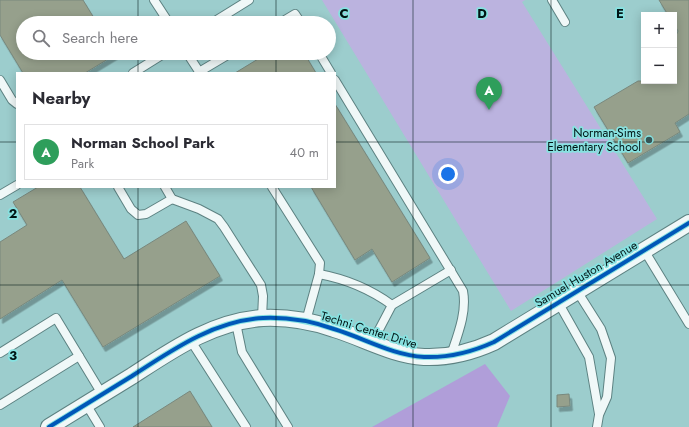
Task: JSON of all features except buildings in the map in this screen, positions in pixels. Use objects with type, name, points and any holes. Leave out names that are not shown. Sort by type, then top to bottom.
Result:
[{"type":"street","name":"Samuel Huston Avenue","points":[[494,342],[689,223]]},
{"type":"street","name":"Techni Center Drive","points":[[49,427],[182,345],[209,331],[236,323],[262,318],[306,321],[335,329],[372,343],[415,356],[435,357],[451,355],[467,352],[494,342]]},
{"type":"lane","points":[[154,0],[164,16]]},
{"type":"lane","points":[[223,16],[248,0]]},
{"type":"lane","points":[[552,0],[565,22]]},
{"type":"lane","points":[[135,72],[154,60]]},
{"type":"lane","points":[[192,60],[199,72]]},
{"type":"lane","points":[[202,72],[220,60]]},
{"type":"lane","points":[[323,60],[330,72]]},
{"type":"lane","points":[[0,80],[12,100],[16,103]]},
{"type":"lane","points":[[336,82],[463,290],[464,299],[462,317],[451,355]]},
{"type":"lane","points":[[0,195],[16,186]]},
{"type":"lane","points":[[119,188],[131,209],[138,215],[146,214],[172,199]]},
{"type":"lane","points":[[166,188],[172,199],[199,209],[218,220],[224,227],[261,285],[263,296],[262,318]]},
{"type":"lane","points":[[273,188],[320,263],[319,274],[306,321]]},
{"type":"lane","points":[[644,250],[689,324]]},
{"type":"lane","points":[[372,343],[392,305],[450,270]]},
{"type":"lane","points":[[319,274],[348,281],[380,296],[392,305]]},
{"type":"lane","points":[[577,290],[601,329],[611,358],[607,397],[599,415],[597,427]]},
{"type":"lane","points":[[558,302],[589,357],[599,415]]},
{"type":"lane","points":[[0,353],[56,318],[102,394]]},
{"type":"lane","points":[[236,323],[242,352],[288,427]]},
{"type":"lane","points":[[191,341],[246,427]]},
{"type":"lane","points":[[0,405],[79,356]]},
{"type":"lane","points":[[86,404],[100,427]]},
{"type":"shaded area","points":[[322,0],[525,0],[522,2],[657,219],[511,311],[336,23],[336,16],[332,16]]},
{"type":"shaded area","points":[[485,364],[510,396],[497,427],[372,427]]},
{"type":"cycle path","points":[[49,427],[162,356],[194,338],[210,331],[245,320],[272,318],[308,322],[325,326],[389,350],[412,356],[433,357],[460,354],[477,349],[494,342],[689,223]]},
{"type":"place","name":"Norman School Park","points":[[489,110]]},
{"type":"place","name":"Norman-Sims Elementary School","points":[[649,140]]}]
